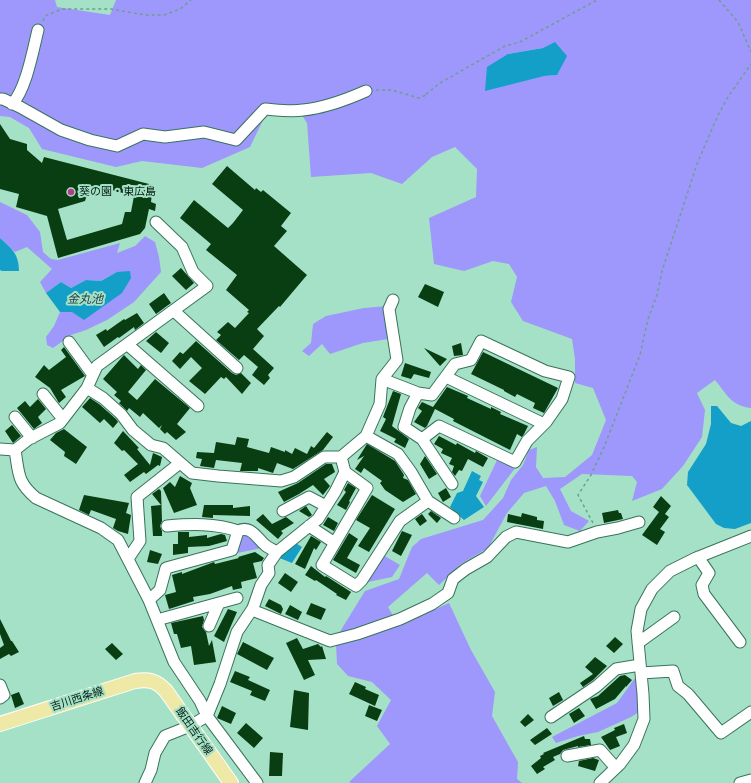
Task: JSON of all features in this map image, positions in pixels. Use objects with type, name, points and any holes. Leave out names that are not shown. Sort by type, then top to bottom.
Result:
[{"type":"main road","name":"吉川西条線","points":[[0,724],[135,681],[145,680],[155,682]]},
{"type":"main road","name":"飯田吉行線","points":[[155,682],[166,691],[231,783]]},
{"type":"street","points":[[12,104],[16,101],[25,80],[38,30]]},
{"type":"street","points":[[0,99],[20,107],[61,130],[90,140],[117,146],[143,134],[165,137],[204,132],[236,140],[265,109],[304,110],[318,107],[366,91]]},
{"type":"street","points":[[0,449],[15,450],[32,438],[60,423],[87,388],[97,366],[128,345],[207,286],[193,272],[182,247],[156,222]]},
{"type":"street","points":[[87,388],[103,398],[121,414],[133,430],[151,445],[164,448],[172,453],[180,463],[192,473],[281,480],[294,477],[324,457],[341,457],[366,436],[380,404],[382,379],[397,360],[389,309],[393,300]]},
{"type":"street","points":[[174,311],[237,368]]},
{"type":"street","points":[[382,379],[418,393],[432,395],[455,364],[471,360],[481,341],[545,372],[569,377],[562,399],[544,424],[527,441],[515,462],[439,426],[422,439]]},
{"type":"street","points":[[69,342],[93,375]]},
{"type":"street","points":[[128,345],[198,406]]},
{"type":"street","points":[[446,377],[544,424]]},
{"type":"street","points":[[418,393],[410,408],[404,427],[422,439],[452,484]]},
{"type":"street","points":[[43,394],[63,419]]},
{"type":"street","points":[[14,417],[32,438]]},
{"type":"street","points":[[366,436],[398,454],[411,472],[428,501],[454,518]]},
{"type":"street","points":[[15,450],[19,479],[27,490],[36,498],[108,532],[118,540],[149,600],[174,662],[200,701],[207,716],[257,783]]},
{"type":"street","points":[[341,457],[345,472],[367,488],[322,565],[356,586],[362,580],[400,521],[428,501]]},
{"type":"street","points":[[128,559],[140,541],[137,496],[180,463]]},
{"type":"street","points":[[145,783],[155,752],[165,736],[190,726],[207,716],[220,684],[237,632],[252,610],[261,585],[269,573],[268,564],[277,552],[318,519],[335,492],[345,472]]},
{"type":"street","points":[[283,511],[309,497],[326,506]]},
{"type":"street","points":[[252,610],[330,641],[357,634],[400,619],[432,604],[448,593],[454,579],[466,568],[487,557],[506,537],[516,532],[568,542],[597,532],[639,522]]},
{"type":"street","points":[[167,526],[192,524],[228,528],[238,531],[244,528],[251,531],[266,546],[277,552]]},
{"type":"street","points":[[309,526],[335,543]]},
{"type":"street","points":[[149,600],[160,590],[166,568],[232,550],[238,531]]},
{"type":"street","points":[[600,783],[616,768],[634,745],[644,719],[637,631],[641,609],[652,589],[670,571],[698,557],[751,536]]},
{"type":"street","points":[[698,557],[709,573],[702,585],[704,594],[740,642]]},
{"type":"street","points":[[157,620],[237,598]]},
{"type":"street","points":[[209,626],[219,603]]},
{"type":"street","points":[[638,643],[674,617]]},
{"type":"street","points":[[551,717],[597,686],[616,669],[673,671],[678,686],[688,694],[721,733],[751,712]]},
{"type":"street","points":[[0,685],[4,696],[0,698]]},
{"type":"street","points":[[567,756],[600,750],[616,768]]},
{"type":"street","points":[[740,783],[751,780]]},
{"type":"path","points":[[38,30],[45,16],[62,9],[111,9],[145,15],[164,15],[180,9],[191,0]]},
{"type":"path","points":[[366,91],[392,90],[419,98],[426,95],[440,83],[505,46],[520,42],[597,0]]},
{"type":"path","points":[[719,0],[738,22],[751,52]]},
{"type":"path","points":[[597,532],[578,495],[591,475],[604,447],[640,355],[648,319],[657,295],[662,272],[697,164],[718,115],[728,97],[751,64]]},
{"type":"shaded area","points":[[0,0],[55,0],[57,7],[110,15],[116,0],[751,0],[751,408],[738,405],[734,402],[715,380],[697,393],[705,410],[702,437],[683,466],[662,489],[632,501],[637,482],[632,476],[582,474],[560,489],[571,511],[589,521],[580,531],[564,525],[555,501],[546,486],[524,493],[507,513],[488,548],[461,564],[439,585],[427,573],[388,607],[399,626],[449,603],[471,650],[495,692],[492,716],[518,762],[517,779],[522,783],[349,782],[390,744],[377,726],[391,700],[372,682],[348,676],[337,664],[336,644],[341,630],[365,591],[399,579],[412,547],[421,539],[483,520],[503,498],[511,480],[523,465],[529,450],[537,447],[536,467],[543,478],[565,477],[592,455],[606,420],[593,388],[575,383],[575,359],[572,339],[523,321],[511,302],[517,277],[509,264],[493,261],[464,271],[434,264],[429,218],[476,197],[477,169],[455,147],[432,157],[402,184],[371,173],[311,177],[307,123],[301,114],[268,110],[250,147],[202,168],[142,161],[116,167],[42,149],[29,128],[10,117],[0,116]],"holes":[[[543,48],[557,75],[544,76],[508,54]]]},
{"type":"shaded area","points":[[0,202],[27,215],[40,232],[43,252],[51,259],[58,260],[120,243],[117,253],[135,246],[145,236],[155,242],[161,272],[134,302],[107,320],[71,335],[53,348],[47,345],[46,337],[54,326],[60,312],[72,312],[117,272],[101,281],[86,280],[71,288],[61,282],[46,293],[40,282],[52,269],[27,247],[15,252],[0,238]]},
{"type":"shaded area","points":[[387,306],[388,339],[363,343],[330,354],[322,344],[309,356],[302,351],[311,343],[313,324],[326,316],[364,308]]},
{"type":"shaded area","points":[[498,458],[516,467],[486,506],[480,496]]},
{"type":"shaded area","points":[[245,532],[262,548],[237,553],[239,535]]},
{"type":"shaded area","points":[[383,555],[400,565],[392,577],[363,583]]},
{"type":"shaded area","points":[[635,678],[639,693],[639,712],[598,732],[556,743],[552,737],[617,703]]},
{"type":"water","points":[[555,42],[567,56],[557,75],[544,76],[485,91],[487,67],[508,54],[543,48]]},
{"type":"water","points":[[0,238],[14,252],[18,260],[19,271],[0,270]]},
{"type":"water","name":"金丸池","points":[[130,271],[131,278],[122,293],[84,320],[72,312],[60,312],[46,293],[61,282],[71,288],[86,280],[101,281],[117,272]]},
{"type":"water","points":[[711,406],[717,406],[731,423],[741,426],[751,421],[751,523],[735,529],[724,528],[716,524],[687,485],[688,472],[706,444],[711,424]]},
{"type":"water","points":[[472,471],[481,476],[479,480],[483,482],[476,496],[484,507],[464,520],[450,507],[457,493],[463,491]]},
{"type":"water","points":[[294,542],[302,547],[292,563],[277,557]]},
{"type":"building","name":"葵の園・東広島","points":[[0,124],[10,139],[27,144],[27,150],[42,163],[44,157],[153,185],[151,202],[156,204],[155,211],[149,209],[145,228],[140,234],[58,258],[47,216],[16,207],[19,194],[0,189]],"holes":[[[97,186],[134,196],[131,212],[125,212],[122,224],[67,240],[58,209],[85,201],[88,192],[95,193]]]},
{"type":"building","points":[[227,166],[255,190],[256,188],[261,192],[263,190],[291,213],[281,226],[287,231],[274,246],[307,275],[280,307],[279,306],[257,329],[264,336],[253,349],[274,368],[268,375],[270,378],[264,385],[252,375],[258,367],[244,355],[239,360],[216,340],[221,335],[217,332],[228,322],[235,328],[249,313],[247,312],[249,310],[226,290],[237,275],[206,250],[211,244],[180,218],[194,200],[228,228],[233,223],[243,210],[212,184]]},
{"type":"building","points":[[181,268],[194,283],[186,290],[172,276]]},
{"type":"building","points":[[425,284],[444,292],[438,307],[418,297]]},
{"type":"building","points":[[164,293],[171,303],[156,314],[149,304]]},
{"type":"building","points":[[137,313],[144,323],[135,330],[134,327],[104,347],[96,335],[106,329],[107,331],[124,319],[125,320]]},
{"type":"building","points":[[156,332],[169,343],[161,353],[146,341]]},
{"type":"building","points":[[196,341],[232,373],[236,375],[241,373],[251,383],[242,394],[226,377],[224,379],[221,377],[205,394],[189,381],[202,368],[191,357],[180,369],[172,361],[180,352],[183,354]]},
{"type":"building","points":[[461,343],[463,355],[454,356],[452,346]]},
{"type":"building","points":[[64,347],[85,376],[61,390],[66,397],[59,403],[50,388],[35,377],[44,365],[49,370],[66,357],[61,350]]},
{"type":"building","points":[[424,348],[447,359],[440,366]]},
{"type":"building","points":[[483,352],[558,388],[544,413],[533,408],[535,403],[517,394],[515,397],[471,374]]},
{"type":"building","points":[[124,355],[138,369],[141,365],[146,370],[128,392],[137,400],[155,379],[190,408],[177,424],[186,432],[176,440],[167,432],[165,434],[160,429],[162,425],[159,428],[143,413],[140,417],[129,408],[127,411],[119,403],[121,401],[114,395],[117,392],[103,379]]},
{"type":"building","points":[[405,363],[431,372],[429,378],[414,374],[411,379],[401,376]]},
{"type":"building","points":[[447,387],[468,396],[467,398],[501,412],[500,414],[528,426],[524,434],[522,437],[517,434],[510,450],[453,421],[454,419],[435,409],[425,428],[414,422],[422,411],[418,408],[422,402],[433,407]]},
{"type":"building","points":[[393,391],[401,394],[392,426],[409,439],[405,448],[394,442],[396,439],[380,431],[386,419],[383,417]]},
{"type":"building","points":[[90,398],[116,419],[118,422],[113,428],[104,419],[100,423],[82,407]]},
{"type":"building","points":[[38,399],[46,409],[38,417],[42,423],[34,429],[17,408],[25,401],[30,407]]},
{"type":"building","points":[[12,425],[21,436],[13,443],[5,431]]},
{"type":"building","points":[[64,429],[87,447],[76,464],[64,456],[65,452],[50,440],[56,433]]},
{"type":"building","points":[[123,431],[139,448],[137,449],[150,465],[153,453],[162,457],[160,466],[158,465],[146,474],[144,472],[130,482],[124,475],[138,464],[124,450],[122,451],[114,443]]},
{"type":"building","points":[[327,432],[333,437],[323,450],[293,469],[277,463],[273,473],[258,468],[258,471],[240,471],[242,463],[216,460],[214,468],[200,466],[202,459],[196,458],[197,452],[214,453],[216,442],[235,445],[237,437],[249,439],[247,447],[269,453],[271,447],[285,452],[285,450],[292,454],[295,448],[307,454],[311,446],[314,448]]},
{"type":"building","points":[[439,436],[456,445],[457,443],[475,453],[476,451],[488,458],[483,467],[468,459],[462,471],[459,470],[455,476],[452,472],[454,466],[449,464],[452,458],[441,453],[443,449],[434,444]]},
{"type":"building","points":[[367,444],[395,461],[404,475],[403,478],[408,480],[416,494],[403,502],[385,490],[380,483],[382,481],[364,468],[361,473],[355,469],[364,456],[357,460]]},
{"type":"building","points":[[425,456],[437,474],[429,479],[420,464]]},
{"type":"building","points":[[326,464],[332,464],[335,472],[324,479],[330,486],[323,495],[313,485],[284,502],[278,492],[298,483]]},
{"type":"building","points":[[180,476],[192,483],[190,488],[197,505],[174,513],[163,488],[170,482],[175,487]]},
{"type":"building","points":[[348,483],[356,488],[346,510],[337,505],[346,492],[344,490]]},
{"type":"building","points":[[446,488],[451,497],[443,502],[438,493]]},
{"type":"building","points":[[159,489],[161,491],[162,521],[160,526],[162,536],[153,536],[151,506],[161,505],[152,494]]},
{"type":"building","points":[[84,495],[129,503],[126,513],[131,515],[128,534],[113,528],[116,519],[91,510],[89,515],[79,510]]},
{"type":"building","points":[[372,495],[395,509],[369,552],[358,546],[370,528],[356,520]]},
{"type":"building","points":[[661,496],[671,506],[665,514],[669,517],[660,529],[665,532],[657,545],[642,535],[659,512],[653,507]]},
{"type":"building","points":[[204,505],[233,505],[233,508],[250,506],[250,516],[213,515],[213,518],[202,517]]},
{"type":"building","points":[[306,506],[312,515],[309,517],[299,511]]},
{"type":"building","points":[[618,510],[623,519],[604,523],[602,513]]},
{"type":"building","points":[[431,511],[441,518],[437,523],[428,514]]},
{"type":"building","points":[[522,513],[537,517],[537,520],[544,521],[543,529],[507,522],[508,514],[521,517]]},
{"type":"building","points":[[263,514],[272,524],[286,517],[294,523],[281,531],[283,533],[278,539],[256,520]]},
{"type":"building","points":[[422,514],[427,521],[420,526],[415,519]]},
{"type":"building","points":[[328,517],[338,523],[334,531],[323,525]]},
{"type":"building","points":[[402,531],[412,535],[401,556],[392,551]]},
{"type":"building","points":[[178,532],[189,532],[189,537],[207,535],[207,538],[221,534],[225,535],[227,541],[209,546],[188,547],[188,553],[173,555],[173,544],[178,544]]},
{"type":"building","points":[[349,533],[358,539],[347,558],[360,565],[356,573],[333,560]]},
{"type":"building","points":[[311,536],[321,542],[316,550],[314,548],[305,569],[295,564]]},
{"type":"building","points":[[150,550],[162,554],[158,564],[147,562]]},
{"type":"building","points":[[255,552],[264,558],[262,561],[253,563],[257,578],[241,582],[242,588],[233,590],[232,586],[210,594],[193,597],[194,601],[169,609],[165,595],[176,592],[172,575],[182,572],[182,574],[214,562],[215,564]]},
{"type":"building","points":[[311,566],[325,577],[326,576],[351,592],[346,600],[336,595],[337,594],[316,580],[315,581],[305,575]]},
{"type":"building","points":[[285,573],[298,582],[291,592],[278,583]]},
{"type":"building","points":[[269,599],[281,605],[283,609],[281,614],[265,606]]},
{"type":"building","points":[[311,603],[326,609],[321,620],[306,614]]},
{"type":"building","points":[[290,605],[302,612],[298,620],[285,614]]},
{"type":"building","points":[[228,609],[237,612],[224,642],[214,636]]},
{"type":"building","points":[[203,616],[204,620],[202,627],[206,632],[209,646],[212,640],[216,662],[194,665],[191,646],[181,648],[177,634],[174,634],[171,623]]},
{"type":"building","points":[[0,619],[11,641],[19,652],[11,656],[9,654],[0,659],[0,648],[4,645],[0,634]]},
{"type":"building","points":[[615,637],[623,644],[614,653],[606,646]]},
{"type":"building","points":[[297,638],[303,649],[318,644],[321,647],[322,646],[326,659],[308,660],[315,675],[304,680],[286,643]]},
{"type":"building","points":[[243,642],[274,658],[267,670],[237,654]]},
{"type":"building","points":[[112,643],[123,654],[116,660],[105,649]]},
{"type":"building","points":[[595,657],[607,666],[593,680],[583,687],[580,683],[593,674],[585,667]]},
{"type":"building","points":[[235,671],[250,677],[248,680],[270,690],[265,701],[250,695],[252,691],[230,682]]},
{"type":"building","points":[[625,675],[632,680],[615,699],[596,709],[590,699],[598,696],[620,676]]},
{"type":"building","points":[[355,682],[366,687],[365,689],[379,695],[375,706],[349,694]]},
{"type":"building","points":[[294,690],[309,693],[308,730],[290,727]]},
{"type":"building","points":[[19,692],[24,704],[15,708],[11,695]]},
{"type":"building","points":[[559,692],[563,700],[553,706],[549,698]]},
{"type":"building","points":[[369,705],[382,710],[377,721],[365,716]]},
{"type":"building","points":[[222,706],[236,713],[231,724],[217,718]]},
{"type":"building","points":[[579,708],[585,716],[574,723],[569,714]]},
{"type":"building","points":[[528,714],[534,720],[525,727],[520,722]]},
{"type":"building","points":[[246,723],[263,738],[254,748],[237,733]]},
{"type":"building","points":[[624,724],[627,733],[616,737],[620,746],[610,750],[601,737],[615,730],[614,728]]},
{"type":"building","points":[[547,728],[552,734],[535,745],[530,740]]},
{"type":"building","points":[[584,736],[585,739],[590,739],[591,745],[578,746],[563,750],[560,754],[553,757],[555,760],[543,767],[545,769],[537,774],[531,766],[541,758],[540,756],[544,754],[543,753]]},
{"type":"building","points":[[270,752],[283,753],[282,776],[269,776]]},
{"type":"building","points":[[593,758],[599,760],[595,771],[578,766],[579,761]]},
{"type":"place","name":"葵の園・東広島","points":[[71,192]]}]
